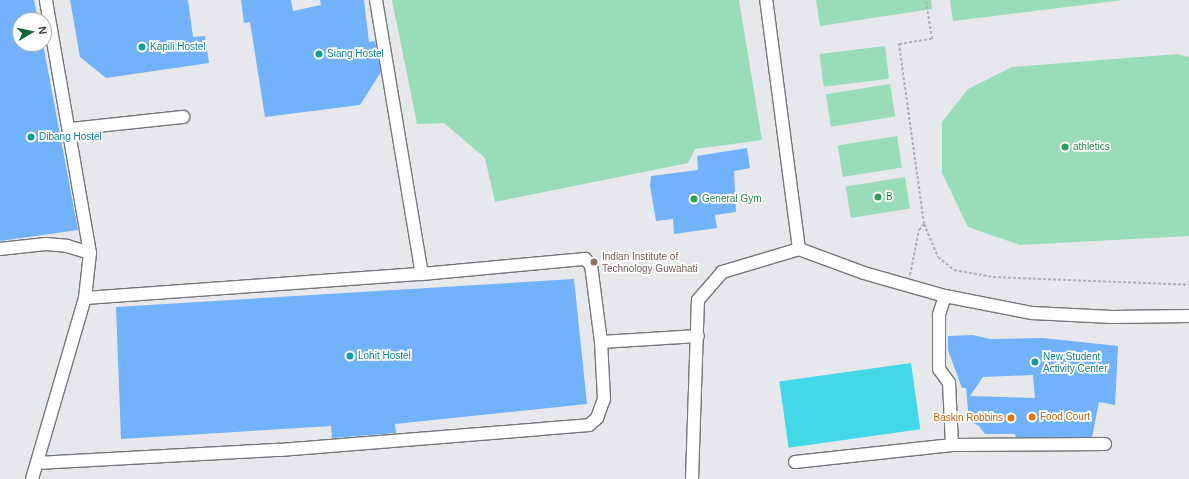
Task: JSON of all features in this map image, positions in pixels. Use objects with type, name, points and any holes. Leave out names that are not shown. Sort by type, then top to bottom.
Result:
[{"type":"street","points":[[32,479],[85,298],[90,253],[70,129],[46,0]]},
{"type":"street","points":[[376,0],[422,274]]},
{"type":"street","points":[[766,0],[799,248]]},
{"type":"street","points":[[70,129],[182,117]]},
{"type":"street","points":[[0,249],[46,244],[67,246],[90,253]]},
{"type":"street","points":[[692,479],[698,336],[698,300],[722,272],[799,248],[864,273],[908,286],[945,296],[1032,313],[1112,317],[1189,316]]},
{"type":"street","points":[[37,463],[295,449],[589,425],[597,418],[604,399],[600,342],[591,265],[586,259],[422,274],[85,298]]},
{"type":"street","points":[[945,296],[938,315],[939,369],[949,383],[952,445]]},
{"type":"street","points":[[600,342],[698,336]]},
{"type":"street","points":[[795,462],[952,445],[1105,444]]},
{"type":"path","points":[[926,0],[932,39],[899,44],[924,224],[938,257],[954,270],[993,276],[1189,285]]},
{"type":"path","points":[[908,286],[919,230],[924,224]]},
{"type":"green space","points":[[392,0],[739,0],[762,140],[695,149],[688,163],[495,202],[485,158],[444,123],[417,124]]},
{"type":"green space","points":[[816,0],[931,0],[932,9],[820,26]]},
{"type":"green space","points":[[950,0],[1123,0],[953,21]]},
{"type":"green space","points":[[885,46],[889,79],[824,87],[819,54]]},
{"type":"green space","name":"athletics","points":[[1178,54],[1189,57],[1189,236],[1020,245],[968,227],[942,173],[942,122],[968,89],[1012,67]]},
{"type":"green space","points":[[890,84],[895,117],[831,127],[826,94]]},
{"type":"green space","points":[[897,136],[902,168],[843,177],[838,145]]},
{"type":"green space","name":"B","points":[[905,177],[910,209],[851,218],[846,186]]},
{"type":"water","points":[[911,363],[920,429],[789,448],[779,382]]},
{"type":"building","name":"Dibang Hostel","points":[[0,0],[34,0],[36,12],[12,12],[12,52],[45,52],[78,230],[0,241]]},
{"type":"building","name":"Kapili Hostel","points":[[70,0],[188,0],[193,37],[205,36],[209,63],[106,78],[80,57]]},
{"type":"building","name":"Siang Hostel","points":[[241,0],[291,0],[293,11],[321,5],[320,0],[364,0],[369,42],[375,41],[381,72],[360,105],[265,117],[250,22],[244,23]]},
{"type":"building","name":"General Gym","points":[[747,148],[750,168],[734,171],[736,212],[715,215],[717,228],[674,234],[673,219],[656,221],[650,186],[651,176],[698,170],[697,156]]},
{"type":"building","name":"Lohit Hostel","points":[[574,279],[587,404],[395,424],[396,433],[332,438],[331,426],[121,439],[116,307]]},
{"type":"building","name":"New Student Activity Center","points":[[973,335],[990,339],[1043,338],[1118,346],[1115,405],[1099,402],[1092,437],[1016,437],[1015,434],[985,434],[979,426],[969,421],[966,388],[962,388],[948,350],[948,336]],"holes":[[[1033,375],[1035,398],[970,396],[983,377]]]},
{"type":"place","name":"Kapili Hostel","points":[[142,47]]},
{"type":"place","name":"Siang Hostel","points":[[319,54]]},
{"type":"place","name":"Dibang Hostel","points":[[31,137]]},
{"type":"place","name":"athletics","points":[[1065,147]]},
{"type":"place","name":"B","points":[[878,197]]},
{"type":"place","name":"General Gym","points":[[694,199]]},
{"type":"place","name":"Indian Institute of Technology Guwahati","points":[[594,262]]},
{"type":"place","name":"Lohit Hostel","points":[[350,356]]},
{"type":"place","name":"New Student Activity Center","points":[[1035,362]]},
{"type":"place","name":"Food Court","points":[[1032,417]]},
{"type":"place","name":"Baskin Robbins","points":[[1011,418]]}]
